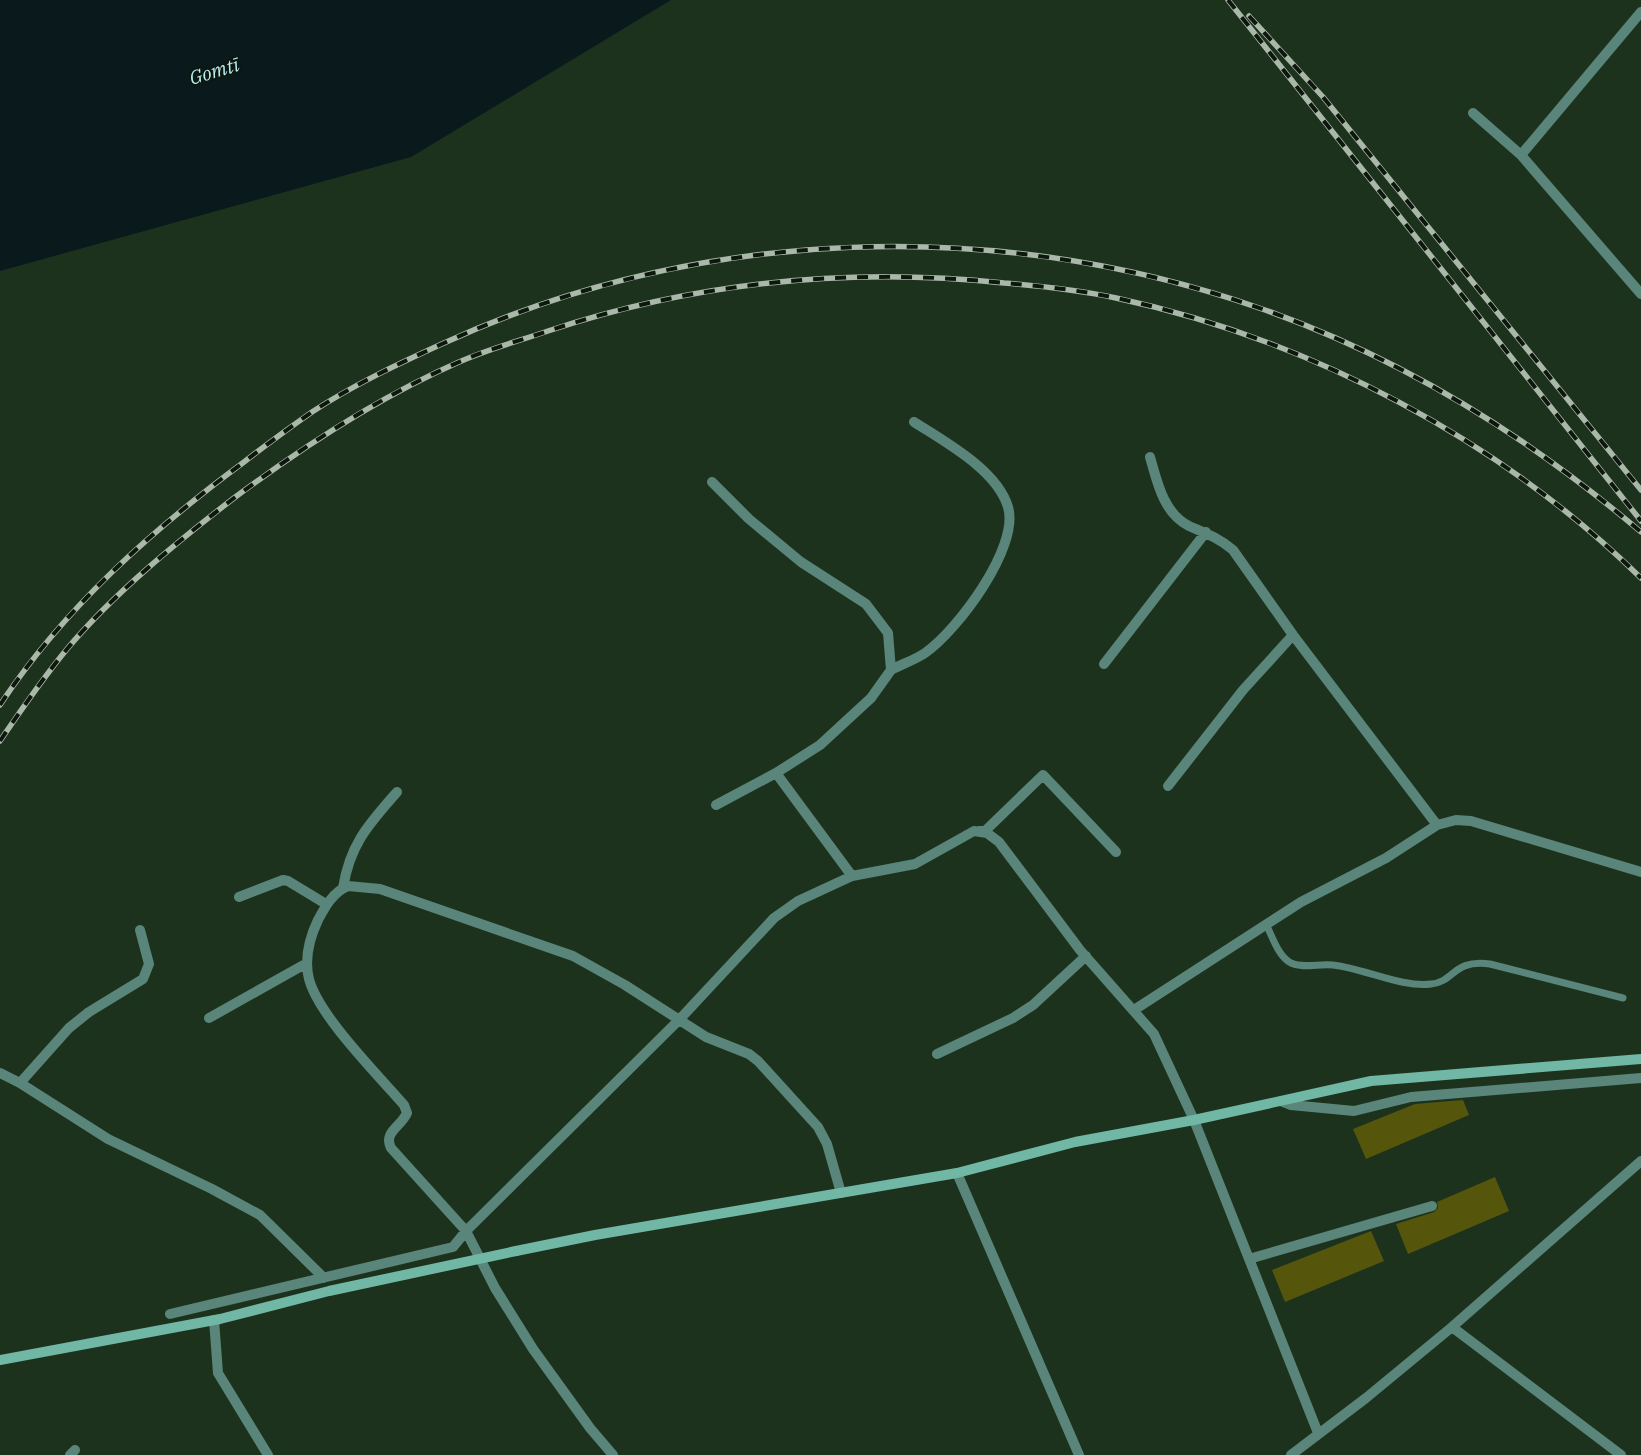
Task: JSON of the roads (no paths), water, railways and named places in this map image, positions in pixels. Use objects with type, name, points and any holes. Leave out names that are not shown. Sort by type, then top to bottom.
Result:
[{"type":"street","points":[[1521,155],[1641,12]]},
{"type":"street","points":[[1473,113],[1521,155],[1641,294]]},
{"type":"street","points":[[716,805],[776,773],[820,746],[871,698],[891,670],[925,654],[948,633],[971,607],[1005,547],[1011,526],[1008,506],[988,474],[964,454],[914,422]]},
{"type":"street","points":[[1150,457],[1167,505],[1187,525],[1206,532],[1233,550],[1293,635],[1436,825]]},
{"type":"street","points":[[712,482],[748,519],[801,562],[866,604],[888,633],[891,670]]},
{"type":"street","points":[[1104,664],[1206,532]]},
{"type":"street","points":[[1168,786],[1243,690],[1293,635]]},
{"type":"street","points":[[776,773],[852,876]]},
{"type":"street","points":[[170,1314],[453,1247],[466,1231],[680,1019],[774,918],[798,901],[852,876],[915,864],[974,831],[984,831],[1043,775],[1116,852]]},
{"type":"street","points":[[343,888],[346,866],[354,847],[365,829],[398,792]]},
{"type":"street","points":[[1134,1010],[1301,902],[1386,858],[1436,825],[1456,820],[1471,822],[1641,872]]},
{"type":"street","points":[[980,831],[998,842],[1086,956],[1154,1034],[1194,1120],[1318,1433]]},
{"type":"street","points":[[240,897],[283,880],[288,881],[326,904]]},
{"type":"street","points":[[613,1455],[590,1428],[532,1349],[494,1288],[466,1231],[391,1148],[389,1138],[391,1132],[404,1119],[407,1113],[404,1105],[327,1015],[311,987],[306,962],[308,943],[326,904],[343,888],[356,885],[380,889],[573,956],[625,984],[706,1037],[748,1054],[758,1061],[818,1127],[827,1144],[841,1192]]},
{"type":"street","points":[[20,1083],[69,1028],[88,1012],[143,979],[149,964],[140,930]]},
{"type":"street","points":[[937,1054],[1013,1018],[1033,1005],[1086,956]]},
{"type":"street","points":[[209,1018],[306,962]]},
{"type":"street","points":[[0,1360],[214,1320],[329,1290],[594,1234],[957,1172],[1075,1142],[1194,1120],[1371,1081],[1641,1059]]},
{"type":"street","points":[[0,1073],[20,1083],[108,1139],[212,1189],[260,1216],[324,1278]]},
{"type":"street","points":[[1281,1100],[1291,1105],[1354,1111],[1411,1097],[1641,1078]]},
{"type":"street","points":[[1291,1455],[1366,1398],[1452,1327],[1641,1161]]},
{"type":"street","points":[[957,1172],[1079,1455]]},
{"type":"street","points":[[1249,1259],[1432,1206]]},
{"type":"street","points":[[214,1320],[218,1373],[268,1455]]},
{"type":"street","points":[[1452,1327],[1621,1455]]},
{"type":"lane","points":[[1266,924],[1286,959],[1299,966],[1328,964],[1346,966],[1416,984],[1432,984],[1461,966],[1474,962],[1490,964],[1623,998]]},
{"type":"water","name":"Gomtī","points":[[0,0],[671,0],[411,157],[0,271]]},
{"type":"railway","points":[[1228,0],[1641,521]]},
{"type":"railway","points":[[1249,16],[1323,97],[1641,490]]},
{"type":"railway","points":[[0,705],[25,669],[81,603],[143,543],[210,488],[286,430],[328,402],[411,358],[542,304],[643,275],[747,256],[851,247],[956,248],[1061,259],[1164,280],[1265,310],[1366,352],[1463,404],[1510,433],[1555,465],[1599,497],[1641,532]]},
{"type":"railway","points":[[0,741],[67,649],[104,608],[146,569],[260,479],[315,441],[371,407],[429,376],[470,357],[548,331],[604,314],[660,301],[717,290],[774,283],[831,278],[889,277],[946,278],[1046,287],[1116,298],[1188,316],[1260,340],[1330,368],[1398,402],[1464,440],[1527,482],[1586,528],[1641,578]]}]
